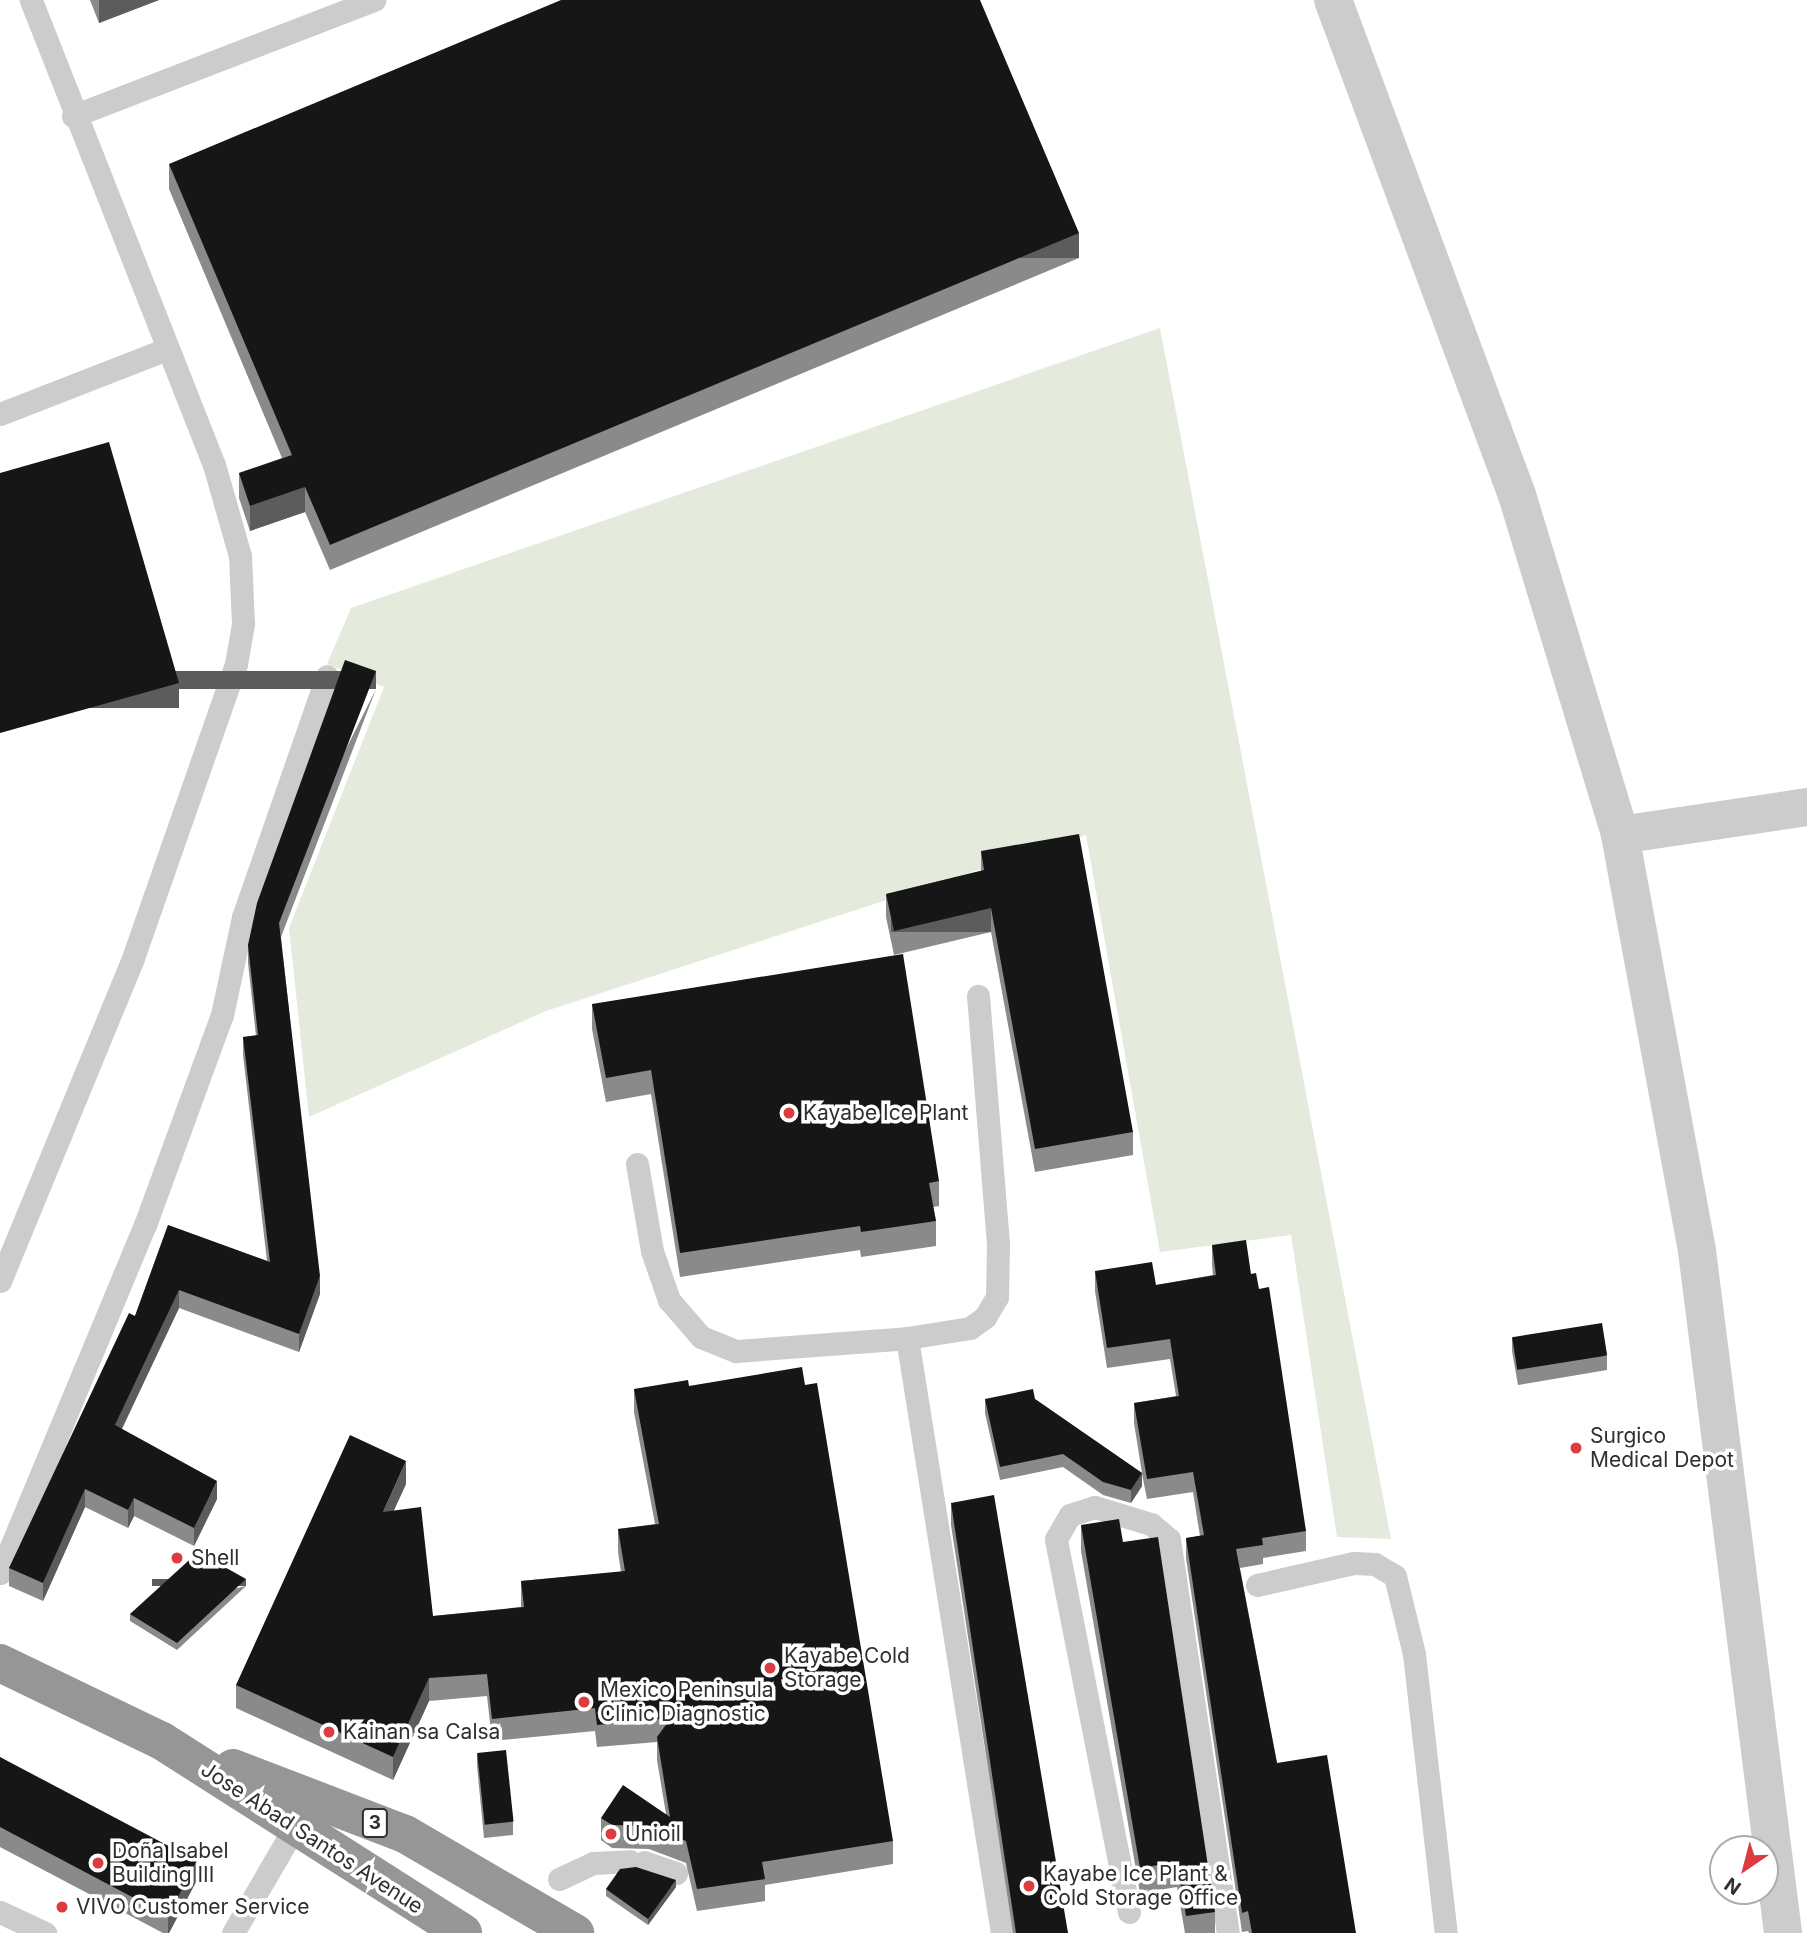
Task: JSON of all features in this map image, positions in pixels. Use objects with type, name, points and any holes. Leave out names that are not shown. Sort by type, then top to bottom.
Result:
[{"type":"highway","name":"Jose Abad Santos Avenue","points":[[0,1663],[162,1741],[405,1834],[575,1933]]},
{"type":"highway","name":"Jose Abad Santos Avenue","points":[[162,1741],[448,1929]]},
{"type":"street","points":[[1333,0],[1517,495],[1620,835],[1697,1251],[1783,1933]]},
{"type":"street","points":[[1620,835],[1807,807]]},
{"type":"lane","points":[[0,1281],[133,958],[236,664],[240,637],[240,556],[214,465],[73,116],[31,0]]},
{"type":"lane","points":[[73,116],[374,0]]},
{"type":"lane","points":[[0,414],[167,349]]},
{"type":"lane","points":[[0,1573],[145,1225],[217,1028],[243,918],[327,676]]},
{"type":"lane","points":[[637,1164],[652,1251],[669,1300],[701,1337],[736,1351],[908,1338],[970,1328],[985,1317],[997,1297],[998,1244],[978,996]]},
{"type":"lane","points":[[908,1338],[1002,1933]]},
{"type":"lane","points":[[1129,1912],[1056,1539],[1070,1515],[1088,1508],[1151,1524],[1169,1539],[1228,1933]]},
{"type":"lane","points":[[1257,1586],[1353,1563],[1375,1564],[1395,1576],[1414,1654],[1446,1933]]},
{"type":"lane","points":[[233,1933],[294,1828]]},
{"type":"lane","points":[[559,1879],[594,1863],[637,1862],[676,1873]]},
{"type":"lane","points":[[0,1912],[45,1933]]},
{"type":"shaded area","points":[[1160,328],[1391,1539],[1337,1537],[1291,1235],[1160,1252],[1086,835],[546,1011],[309,1117],[289,928],[384,687],[327,664],[351,608]]},
{"type":"building","points":[[561,0],[980,0],[1079,233],[330,545],[305,487],[250,506],[239,473],[292,455],[169,164]]},
{"type":"building","points":[[109,442],[179,683],[0,733],[0,473]]},
{"type":"building","points":[[345,660],[376,671],[279,923],[320,1276],[299,1334],[179,1290],[115,1425],[217,1481],[194,1528],[134,1498],[128,1510],[85,1489],[43,1583],[9,1568],[129,1313],[135,1316],[168,1225],[270,1262],[243,1037],[258,1035],[248,945],[257,903]]},
{"type":"building","points":[[1079,834],[1133,1132],[1035,1149],[991,908],[894,931],[886,894],[984,870],[981,851]]},
{"type":"building","name":"Kayabe Ice Plant","points":[[903,954],[939,1181],[929,1183],[936,1221],[861,1232],[860,1226],[680,1253],[651,1070],[606,1078],[592,1004]]},
{"type":"building","points":[[1246,1240],[1251,1274],[1256,1273],[1259,1289],[1269,1287],[1306,1531],[1262,1538],[1263,1545],[1236,1549],[1277,1763],[1327,1755],[1356,1933],[1252,1933],[1248,1911],[1242,1913],[1186,1538],[1204,1535],[1193,1472],[1147,1479],[1134,1403],[1179,1396],[1170,1339],[1107,1348],[1095,1271],[1152,1262],[1156,1285],[1216,1275],[1212,1245]]},
{"type":"building","points":[[1602,1323],[1607,1356],[1517,1370],[1512,1337]]},
{"type":"building","points":[[802,1367],[805,1385],[817,1383],[893,1841],[762,1862],[765,1879],[697,1889],[686,1841],[649,1826],[612,1825],[601,1818],[623,1785],[670,1817],[657,1737],[671,1718],[597,1725],[595,1708],[492,1719],[487,1674],[429,1678],[393,1757],[236,1685],[350,1435],[406,1461],[383,1512],[421,1507],[433,1616],[524,1607],[521,1581],[625,1571],[618,1529],[659,1524],[634,1389],[688,1380],[689,1386]]},
{"type":"building","points":[[1033,1389],[1035,1399],[1142,1473],[1131,1490],[1103,1482],[1063,1454],[1000,1467],[985,1399]]},
{"type":"building","points":[[994,1495],[1068,1933],[1016,1933],[951,1503]]},
{"type":"building","points":[[1119,1519],[1123,1542],[1158,1537],[1215,1912],[1186,1916],[1177,1862],[1140,1868],[1081,1525]]},
{"type":"building","points":[[198,1552],[246,1579],[177,1643],[130,1614]]},
{"type":"building","points":[[506,1750],[514,1822],[485,1825],[477,1753]]},
{"type":"building","name":"Doña Isabel Building III","points":[[0,1757],[197,1861],[168,1916],[0,1827]]},
{"type":"building","points":[[636,1867],[676,1880],[648,1919],[606,1889],[620,1869]]},
{"type":"place","name":"Kayabe Ice Plant","points":[[789,1113]]},
{"type":"place","name":"Surgico Medical Depot","points":[[1576,1448]]},
{"type":"place","name":"Shell","points":[[177,1558]]},
{"type":"place","name":"Kayabe Cold Storage","points":[[770,1668]]},
{"type":"place","name":"Mexico Peninsula Clinic Diagnostic","points":[[584,1702]]},
{"type":"place","name":"Kainan sa Calsa","points":[[329,1732]]},
{"type":"place","name":"Unioil","points":[[611,1834]]},
{"type":"place","name":"Doña Isabel Building III","points":[[98,1863]]},
{"type":"place","name":"Kayabe Ice Plant & Cold Storage Office","points":[[1029,1886]]},
{"type":"place","name":"VIVO Customer Service","points":[[62,1907]]}]
